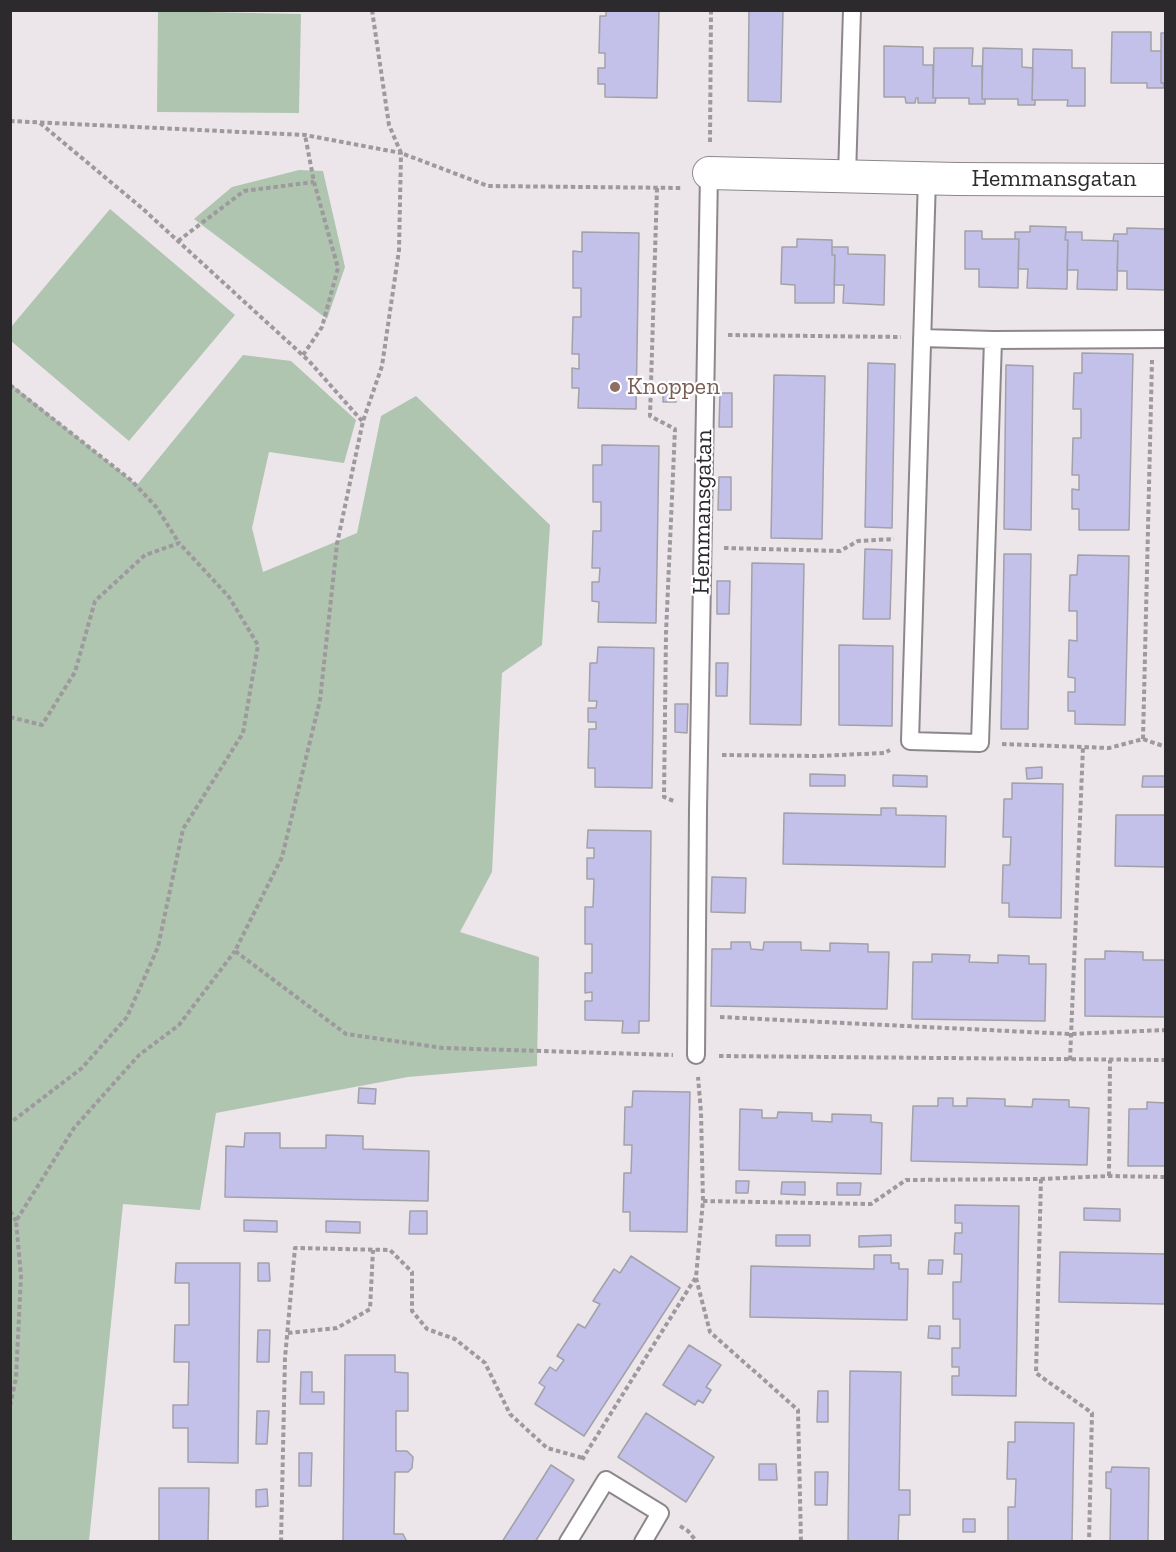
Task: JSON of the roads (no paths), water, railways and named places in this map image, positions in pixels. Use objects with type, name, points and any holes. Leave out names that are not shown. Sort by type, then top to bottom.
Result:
[{"type":"street","name":"Hemmansgatan","points":[[709,173],[1166,180]]},
{"type":"lane","points":[[847,176],[852,10]]},
{"type":"lane","name":"Hemmansgatan","points":[[696,1055],[709,173]]},
{"type":"lane","points":[[927,178],[910,741],[980,743],[993,340]]},
{"type":"lane","points":[[922,338],[1159,339]]},
{"type":"lane","points":[[568,1542],[606,1480],[660,1513],[643,1542]]},
{"type":"place","name":"Knoppen","points":[[615,387]]}]
